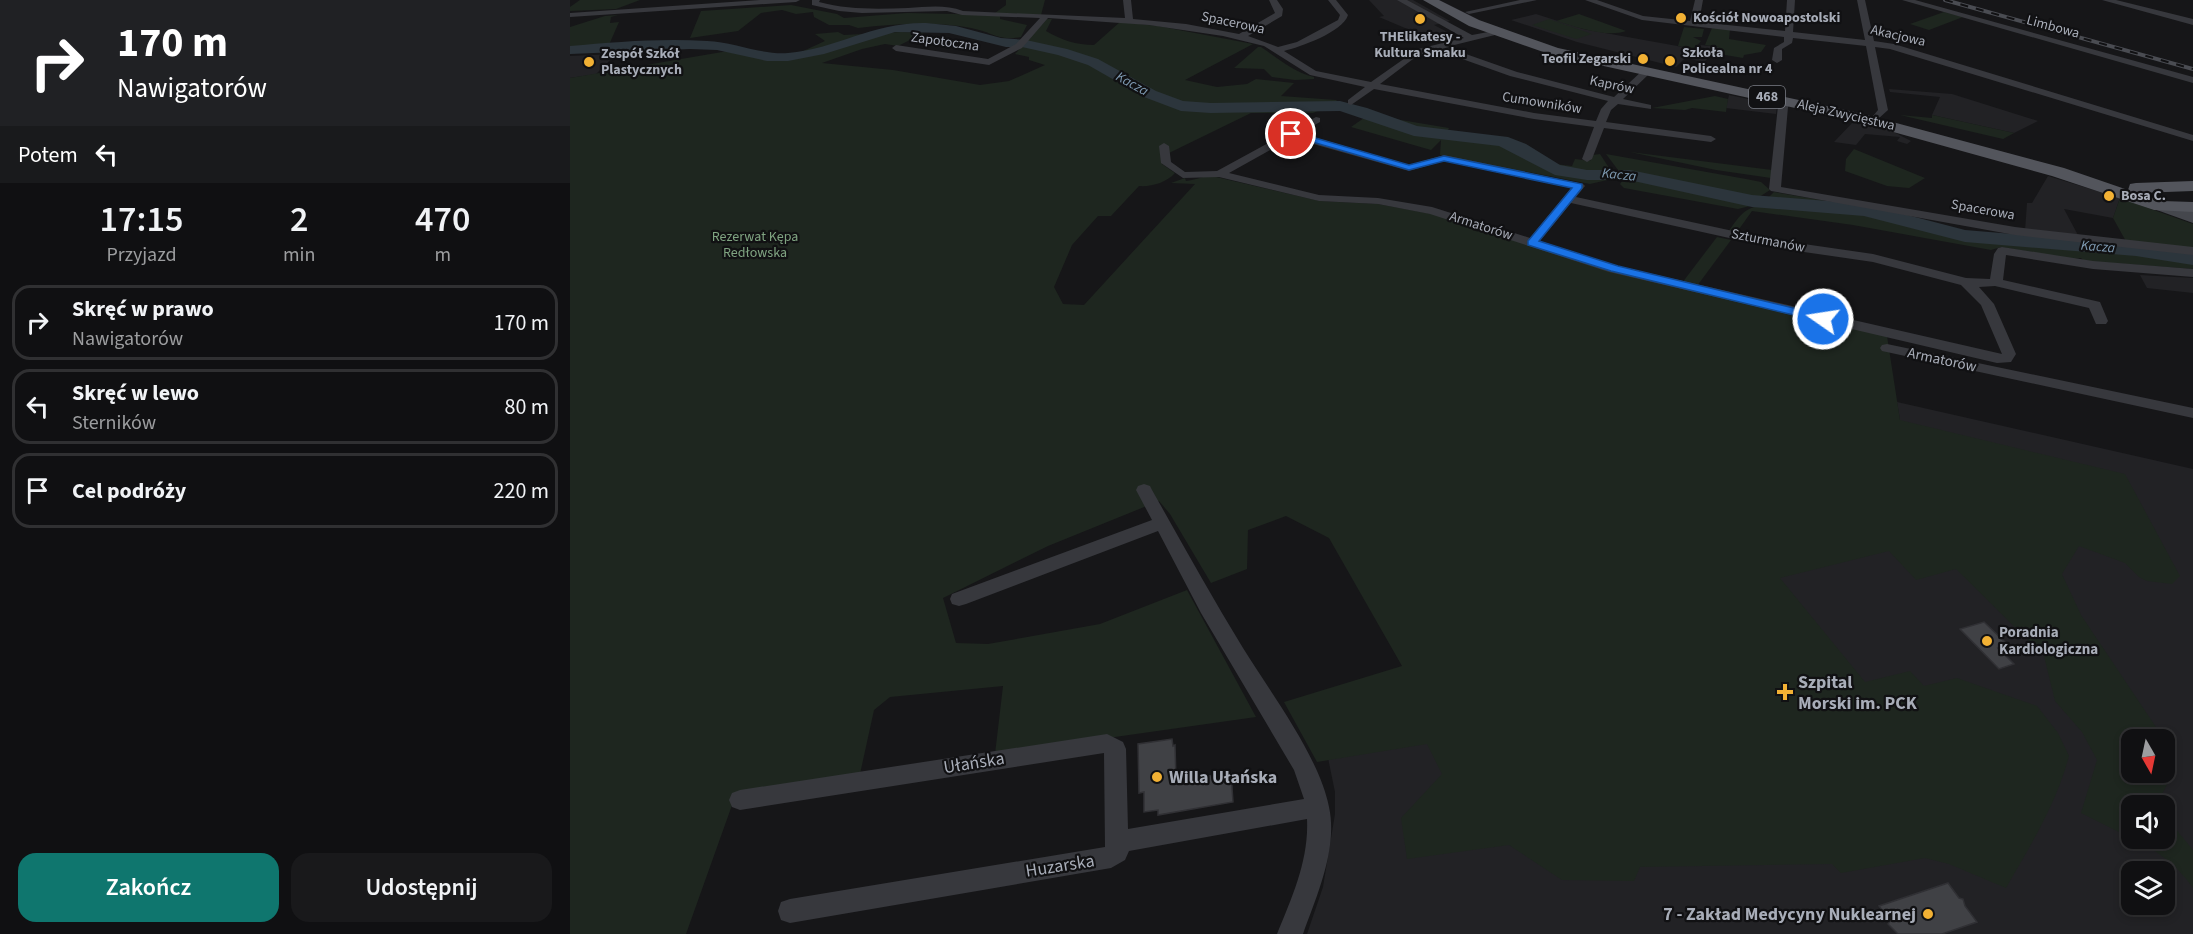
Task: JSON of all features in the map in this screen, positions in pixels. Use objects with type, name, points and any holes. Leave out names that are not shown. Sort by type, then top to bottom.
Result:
[{"type":"main road","name":"Aleja Zwycięstwa","points":[[1429,0],[1496,32],[1561,53],[1788,101],[1969,147],[2058,172],[2160,206],[2193,204]]},
{"type":"main road","name":"Aleja Zwycięstwa","points":[[1445,0],[1507,28],[1586,54],[1878,116],[2025,155],[2193,204]]},
{"type":"street","points":[[570,15],[796,0]]},
{"type":"street","name":"Spacerowa","points":[[816,0],[815,3],[852,12],[948,8],[962,13],[1129,20],[1259,42],[1311,73],[1371,86]]},
{"type":"street","points":[[948,8],[956,0]]},
{"type":"street","points":[[1127,0],[1129,20]]},
{"type":"street","points":[[1239,38],[1279,14],[1279,9],[1273,0]]},
{"type":"street","points":[[1275,50],[1300,44],[1342,21],[1344,15],[1332,0]]},
{"type":"street","points":[[1401,0],[1469,37]]},
{"type":"street","points":[[1469,12],[1533,0]]},
{"type":"street","points":[[1694,24],[1699,0]]},
{"type":"street","points":[[1777,60],[1778,48],[1788,43],[1791,0]]},
{"type":"street","points":[[1861,0],[1883,110],[1878,116]]},
{"type":"street","name":"Limbowa","points":[[1906,0],[2193,80]]},
{"type":"street","points":[[2106,0],[2193,22]]},
{"type":"street","name":"Akacjowa","points":[[1597,1],[1642,18],[1898,47],[2193,138]]},
{"type":"street","name":"Zapotoczna","points":[[896,48],[989,62],[1019,46],[1045,17]]},
{"type":"street","points":[[1351,102],[1410,57],[1435,46],[1496,32]]},
{"type":"street","name":"Kaprów","points":[[1435,46],[1483,66],[1516,76],[1647,107]]},
{"type":"street","points":[[1587,159],[1606,109],[1646,72]]},
{"type":"street","name":"Cumowników","points":[[1371,86],[1534,116],[1711,139]]},
{"type":"street","name":"Spacerowa","points":[[1788,101],[1783,106],[1775,189],[2016,231],[2193,251]]},
{"type":"street","points":[[1164,146],[1166,163],[1183,175],[1219,174],[1316,120]]},
{"type":"street","points":[[1291,134],[1409,168],[1444,158],[1579,186],[1532,243]]},
{"type":"street","name":"Armatorów","points":[[1219,174],[1318,198],[1378,201],[1431,211],[1614,269],[1984,363]]},
{"type":"street","name":"Szturmanów","points":[[1569,199],[1770,243],[1883,260],[1966,282],[1989,283],[2095,305],[2102,321]]},
{"type":"street","points":[[1987,304],[1989,283],[1998,276],[2002,251],[2093,265],[2193,273]]},
{"type":"street","points":[[1966,282],[1987,304],[2009,354],[2006,359],[2020,369],[2045,377],[2193,408]]},
{"type":"street","name":"Armatorów","points":[[1887,348],[1984,363],[2006,359]]},
{"type":"street","points":[[1984,363],[2193,413]]},
{"type":"street","points":[[1144,490],[1208,608],[1304,766],[1312,783],[1318,807],[1320,837],[1317,856],[1290,934]]},
{"type":"street","points":[[959,599],[1162,524]]},
{"type":"street","name":"Ułańska","points":[[740,800],[1107,743],[1114,749],[1117,842]]},
{"type":"street","points":[[1117,842],[1318,807]]},
{"type":"street","name":"Huzarska","points":[[790,910],[1112,857],[1117,852],[1117,842]]},
{"type":"shaded area","points":[[1369,0],[1413,0],[1450,21],[1434,25],[1457,37],[1438,42],[1379,17],[1384,16]]},
{"type":"shaded area","points":[[1536,14],[1583,29],[1694,49],[1700,45],[1720,47],[1704,62],[1685,58],[1676,67],[1577,42],[1511,20]]},
{"type":"shaded area","name":"Zespół Szkół Plastycznych","points":[[616,54],[596,74],[570,78],[570,56]]},
{"type":"shaded area","points":[[1889,89],[1952,94],[2038,121],[2014,133],[1932,115],[1940,97],[1890,92]]},
{"type":"shaded area","points":[[1729,95],[1777,105],[1776,114],[1726,108]]},
{"type":"shaded area","points":[[1855,120],[1886,128],[1911,141],[1907,144],[1897,141],[1900,137],[1865,134],[1856,145],[1834,142]]},
{"type":"shaded area","points":[[2048,176],[2120,198],[2113,218],[2064,209],[2079,237],[2025,231],[2027,203],[2032,203]]},
{"type":"shaded area","points":[[2140,275],[2193,278],[2193,293],[2147,288]]},
{"type":"shaded area","name":"Szpital Morski im. PCK","points":[[1897,402],[2193,469],[2193,934],[1307,934],[1323,887],[1335,814],[1335,792],[1327,753],[1900,420]]},
{"type":"green space","points":[[580,0],[640,0],[616,9],[570,11],[570,7]]},
{"type":"green space","points":[[1006,0],[1045,0],[1041,15],[995,13],[1006,5]]},
{"type":"green space","points":[[791,5],[837,14],[844,18],[907,13],[1000,15],[1000,19],[1027,25],[1021,37],[1006,38],[971,28],[943,24],[901,24],[858,28],[849,25],[829,25],[814,17],[813,12],[796,14],[782,10],[761,13],[738,31],[690,38],[701,11]]},
{"type":"green space","points":[[1944,12],[1963,17],[1929,30],[1910,24]]},
{"type":"green space","points":[[1579,14],[1626,31],[1601,32],[1556,21]]},
{"type":"green space","points":[[618,15],[611,17],[610,23],[619,22],[608,47],[570,49],[570,27],[605,16]]},
{"type":"green space","name":"Rezerwat Kępa Redłowska","points":[[1047,19],[1052,19],[1046,31],[1069,41],[1087,45],[1094,45],[1120,22],[1158,26],[1253,44],[1185,80],[1217,87],[1247,84],[1256,79],[1294,83],[1281,96],[1336,100],[1341,105],[1313,113],[1251,113],[1169,153],[1162,153],[1162,164],[1175,173],[1158,184],[1139,186],[1111,216],[1098,216],[1072,245],[1054,287],[1063,304],[1084,305],[1195,184],[1171,183],[1185,178],[1186,181],[1212,176],[1320,201],[1378,204],[1443,216],[1560,255],[1887,336],[1900,420],[2125,474],[2180,576],[2172,584],[2147,581],[2139,577],[2125,563],[2079,546],[2062,574],[2081,615],[2157,729],[2121,729],[2121,783],[2168,783],[2161,795],[2121,795],[2121,833],[2081,813],[2097,760],[2082,732],[2055,701],[2044,656],[1956,569],[1916,580],[1889,551],[1780,578],[1865,682],[1910,671],[1924,686],[1957,678],[2037,706],[2058,733],[2069,756],[2064,774],[2042,824],[2006,888],[1949,864],[1925,858],[1841,873],[1832,864],[1640,867],[1634,881],[1562,880],[1509,845],[1407,859],[1401,818],[1442,774],[1427,744],[1317,762],[1284,702],[1402,666],[1329,538],[1286,516],[1248,530],[1247,569],[1211,583],[1170,514],[1159,501],[1048,546],[943,598],[956,643],[988,644],[1100,624],[1187,590],[1256,717],[995,754],[1003,686],[890,697],[874,710],[860,774],[736,794],[686,934],[570,934],[570,78],[728,51],[776,55],[801,52],[825,41],[815,34],[838,32],[844,35],[924,33],[898,46],[885,44],[862,49],[822,63],[893,70],[980,85],[1009,81],[1045,65],[1029,60],[1029,57],[1015,54]]},
{"type":"green space","points":[[1549,19],[1592,34],[1576,39],[1532,25]]},
{"type":"green space","points":[[1684,27],[1704,29],[1702,37],[1693,37],[1701,41],[1694,49],[1678,46]]},
{"type":"green space","points":[[1712,28],[1730,29],[1729,39],[1766,45],[1761,52],[1744,55],[1743,58],[1713,53],[1719,47],[1705,45]]},
{"type":"green space","points":[[1258,47],[1314,79],[1295,80],[1272,77],[1264,69],[1234,68]]},
{"type":"green space","points":[[1715,96],[1728,99],[1726,112],[1692,108],[1685,110],[1652,108]]},
{"type":"green space","points":[[1900,115],[1932,118],[1932,115],[2014,133],[2003,139]]},
{"type":"green space","points":[[1364,118],[1380,123],[1395,119],[1449,128],[1445,136],[1508,145],[1546,169],[1616,178],[1590,184],[1440,155],[1441,140],[1431,150],[1351,127]]},
{"type":"green space","points":[[1854,149],[1925,178],[1909,188],[1887,186],[1845,171],[1846,159]]},
{"type":"green space","points":[[1630,152],[1772,170],[1771,178],[1716,170]]},
{"type":"green space","points":[[1600,154],[1613,174],[1571,172],[1547,165],[1547,163],[1572,166],[1575,159],[1590,161],[1593,155]]},
{"type":"green space","points":[[1606,154],[1761,182],[1770,190],[1759,197],[1760,200],[1621,174]]},
{"type":"green space","points":[[1621,176],[1758,204],[1738,209],[1624,188],[1620,184],[1623,180]]},
{"type":"green space","points":[[1774,192],[1909,215],[1924,224],[1867,209],[1766,200]]},
{"type":"green space","points":[[2120,198],[2193,224],[2193,249],[2127,243],[2113,218]]},
{"type":"green space","points":[[1765,203],[1856,210],[1882,215],[1931,232],[1952,236],[2011,241],[2012,238],[2024,238],[2193,253],[2193,269],[2084,261],[2081,258],[2073,259],[2001,247],[1991,250],[1853,225],[1752,211],[1737,232],[1729,231],[1744,213]]},
{"type":"green space","points":[[1717,237],[1731,240],[1697,286],[1682,283]]},
{"type":"green space","points":[[2175,828],[2193,850],[2193,888],[2175,867],[2175,861],[2166,859],[2152,849],[2175,849]]},
{"type":"building","name":"Poradnia Kardiologiczna","points":[[1984,622],[2008,645],[1998,648],[2014,664],[1999,669],[1960,629]]},
{"type":"building","name":"Willa Ułańska","points":[[1172,739],[1173,746],[1175,745],[1176,780],[1231,773],[1233,802],[1158,815],[1158,810],[1144,812],[1144,792],[1139,793],[1138,744]]},
{"type":"building","name":"7 - Zakład Medycyny Nuklearnej","points":[[1948,883],[1959,898],[1963,899],[1965,906],[1977,922],[1942,934],[1898,934],[1888,924],[1890,921],[1879,906]]},
{"type":"waterway","name":"Kacza","points":[[570,50],[690,44],[788,57],[819,51],[880,31],[911,27],[956,30],[1000,42],[1019,44]]},
{"type":"waterway","name":"Kacza","points":[[1026,44],[1093,62],[1150,94],[1181,106],[1211,108],[1340,106],[1361,111],[1414,131],[1502,141],[1520,148],[1555,170],[1587,175],[1630,175],[1752,201],[1865,210],[1965,236],[2136,250],[2193,259]]},
{"type":"railway","points":[[1945,0],[2193,69]]},
{"type":"place","name":"Kościół Nowoapostolski","points":[[1681,18]]},
{"type":"place","name":"THElikatesy - Kultura Smaku","points":[[1420,19]]},
{"type":"place","name":"Teofil Zegarski","points":[[1643,59]]},
{"type":"place","name":"Szkoła Policealna nr 4","points":[[1670,61]]},
{"type":"place","name":"Zespół Szkół Plastycznych","points":[[589,62]]},
{"type":"place","name":"Bosa C.","points":[[2109,196]]},
{"type":"place","name":"Poradnia Kardiologiczna","points":[[1987,641]]},
{"type":"place","name":"Szpital Morski im. PCK","points":[[1785,692]]},
{"type":"place","name":"Willa Ułańska","points":[[1157,777]]},
{"type":"place","name":"7 - Zakład Medycyny Nuklearnej","points":[[1928,914]]},
{"type":"route","points":[[1291,134],[1409,168],[1430,160],[1444,158],[1579,186],[1532,243],[1614,269],[1823,319]]}]
